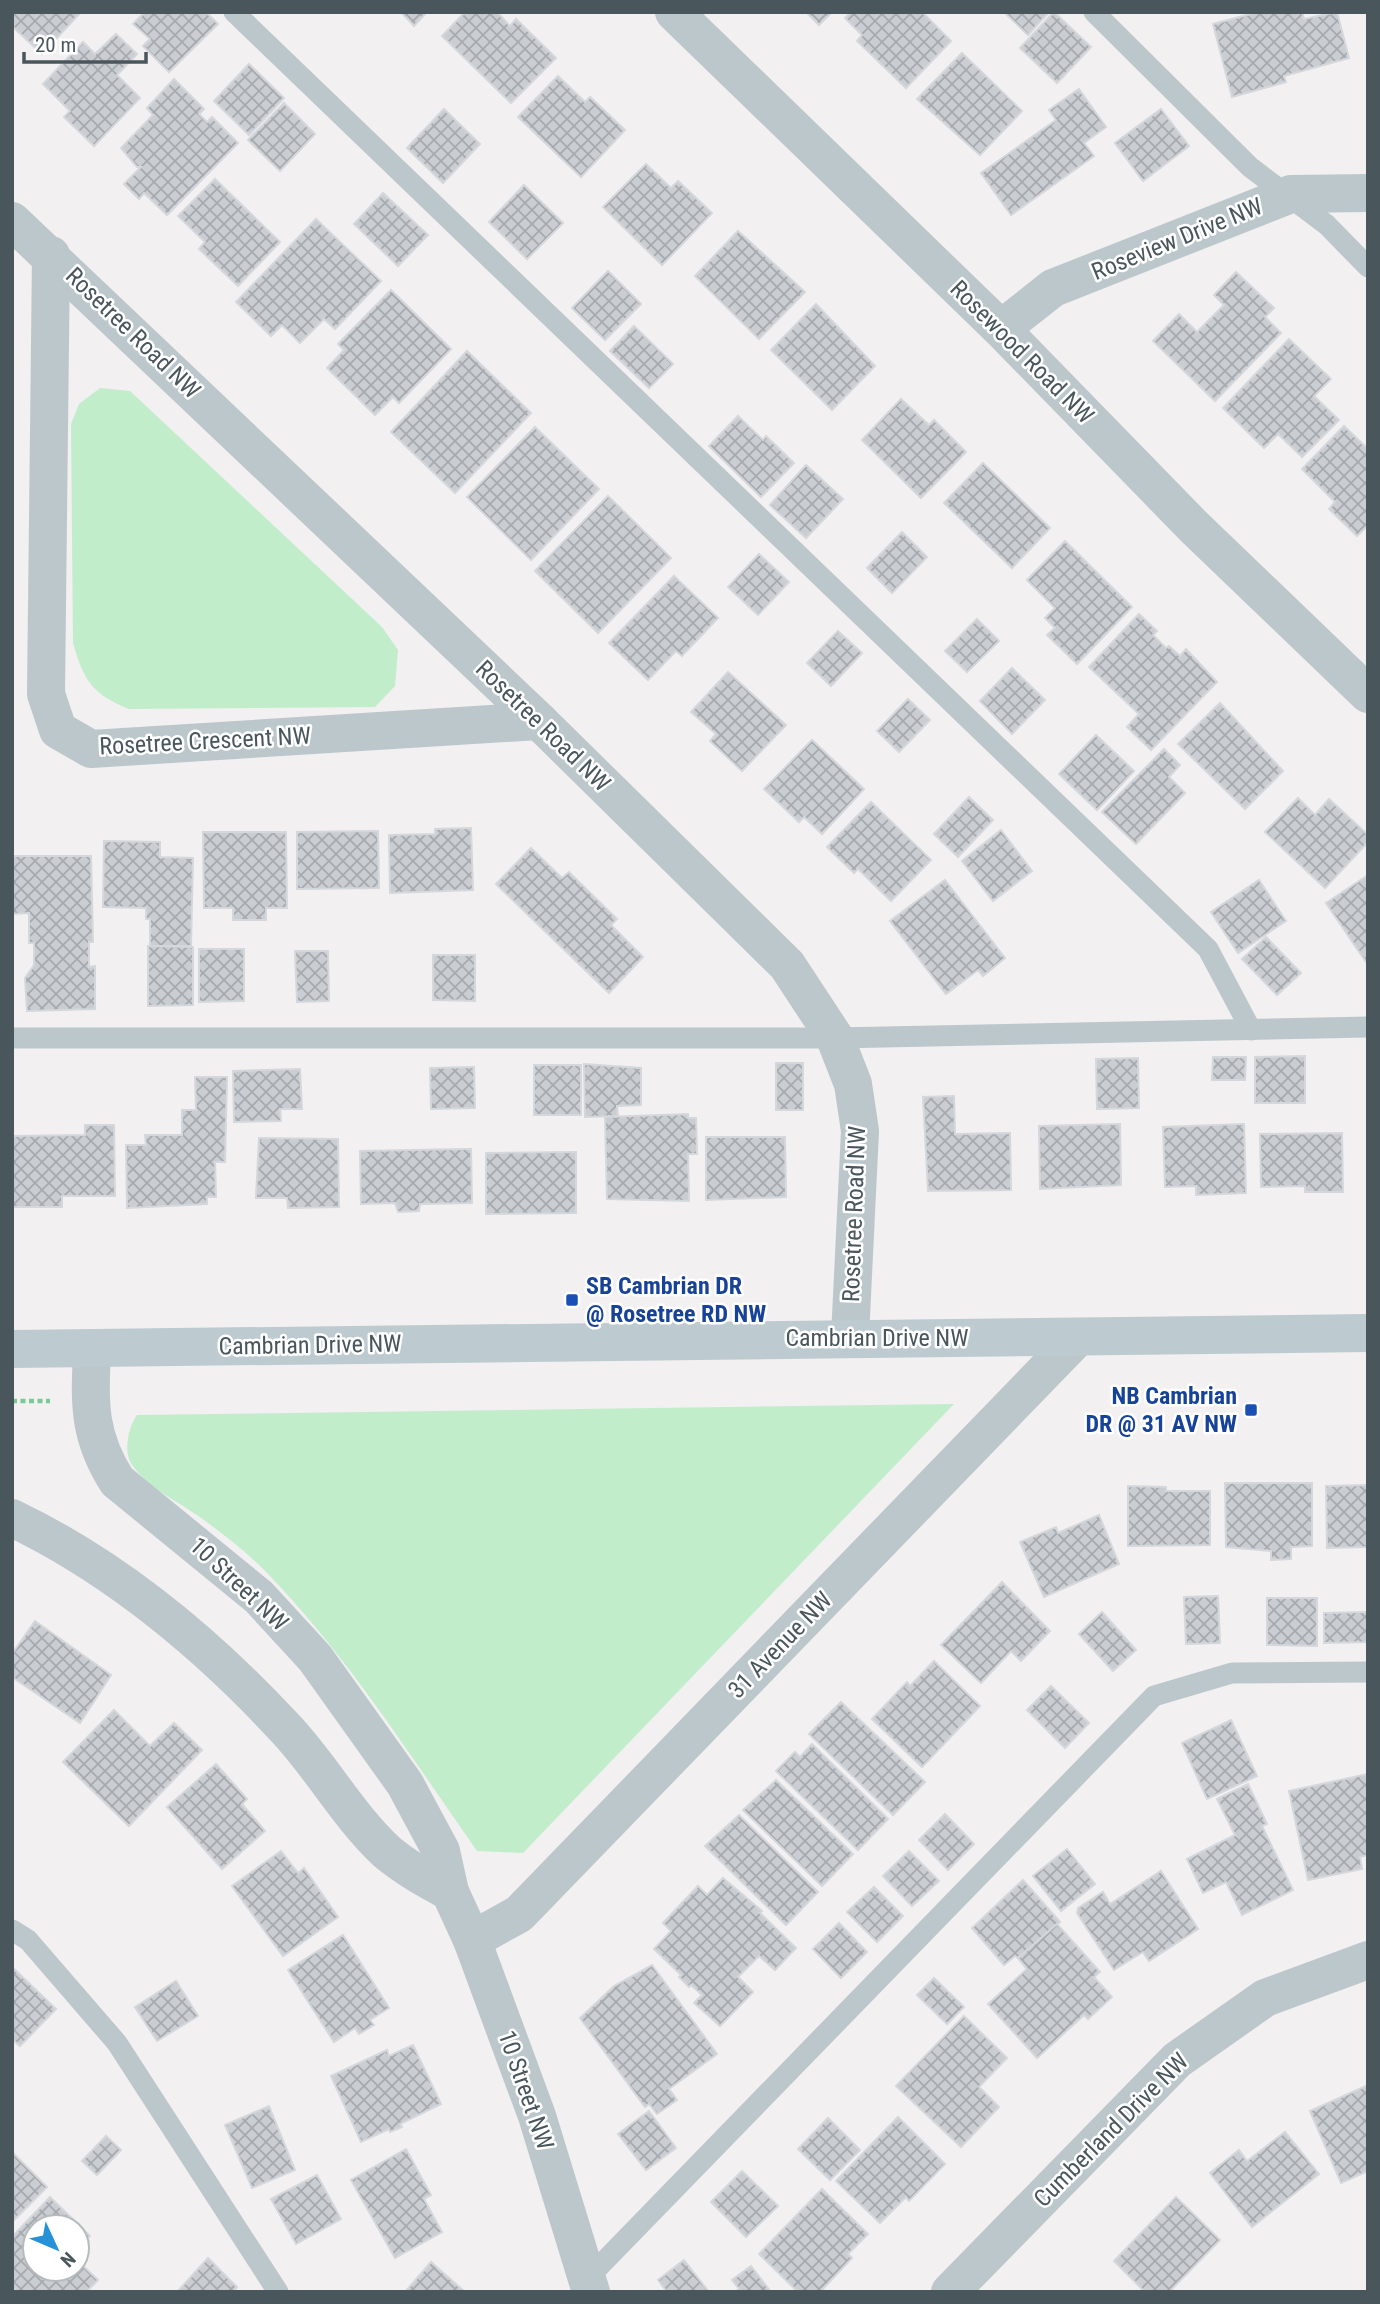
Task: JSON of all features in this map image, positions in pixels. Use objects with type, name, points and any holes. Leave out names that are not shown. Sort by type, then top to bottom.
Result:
[{"type":"street","name":"Rosewood Road NW","points":[[674,12],[1001,328],[1194,527],[1368,694]]},
{"type":"street","name":"Roseview Drive NW","points":[[1001,328],[1054,288],[1291,194],[1368,194]]},
{"type":"street","name":"Rosetree Road NW","points":[[12,221],[51,255],[539,722],[787,965],[835,1038],[853,1084],[860,1131],[850,1337]]},
{"type":"street","name":"Rosetree Crescent NW","points":[[51,255],[46,694],[58,730],[91,749],[539,722]]},
{"type":"street","name":"Cambrian Drive NW","points":[[92,1348],[1368,1333]]},
{"type":"street","name":"31 Avenue NW","points":[[472,1940],[519,1914],[1078,1337]]},
{"type":"street","points":[[12,1349],[92,1348]]},
{"type":"street","name":"10 Street NW","points":[[92,1348],[89,1402],[93,1432],[101,1457],[117,1480],[259,1597],[315,1658],[405,1784],[429,1825],[441,1851],[450,1892],[472,1940],[537,2116],[584,2287]]},
{"type":"street","points":[[12,1518],[50,1536],[141,1595],[217,1659],[287,1730],[386,1851],[416,1874],[450,1892]]},
{"type":"street","name":"Cumberland Drive NW","points":[[950,2292],[1177,2060],[1265,1998],[1368,1960]]},
{"type":"lane","points":[[234,12],[1208,949],[1251,1030]]},
{"type":"lane","points":[[1094,12],[1250,167],[1291,194],[1327,225],[1368,267]]},
{"type":"lane","points":[[12,1038],[835,1038],[1368,1027]]},
{"type":"lane","points":[[584,2287],[1154,1696],[1231,1673],[1368,1672]]},
{"type":"lane","points":[[12,1930],[28,1940],[117,2043],[278,2292]]},
{"type":"path","points":[[12,1401],[50,1401]]},
{"type":"green space","points":[[100,388],[130,391],[382,627],[398,650],[395,686],[375,707],[129,709],[106,698],[91,685],[81,667],[73,643],[71,424],[79,404]]},
{"type":"green space","points":[[954,1404],[523,1853],[477,1851],[353,1674],[298,1607],[238,1546],[147,1482],[129,1460],[127,1447],[129,1433],[137,1415]]},
{"type":"building","points":[[12,12],[81,12],[42,54],[12,26]]},
{"type":"building","points":[[145,12],[206,12],[218,24],[169,72],[143,46],[150,39],[133,24]]},
{"type":"building","points":[[401,12],[427,12],[414,26]]},
{"type":"building","points":[[465,12],[497,12],[510,26],[516,19],[556,58],[511,103],[442,36]]},
{"type":"building","points":[[806,12],[832,12],[819,25]]},
{"type":"building","points":[[851,12],[922,12],[951,41],[906,88],[857,41],[862,35],[845,18]]},
{"type":"building","points":[[1049,12],[1028,35],[1006,14]]},
{"type":"building","points":[[1054,12],[1091,47],[1057,83],[1020,48]]},
{"type":"building","points":[[1258,12],[1302,12],[1304,19],[1337,12],[1349,58],[1284,76],[1286,82],[1232,97],[1213,24]]},
{"type":"building","points":[[116,34],[137,54],[117,75],[140,98],[94,146],[64,117],[70,111],[43,84],[83,42],[95,54]]},
{"type":"building","points":[[962,53],[1022,111],[980,155],[917,99]]},
{"type":"building","points":[[249,64],[284,98],[249,135],[214,101]]},
{"type":"building","points":[[558,76],[585,102],[590,97],[625,130],[581,177],[518,117]]},
{"type":"building","points":[[174,79],[204,109],[199,114],[207,122],[212,117],[238,143],[167,215],[144,193],[139,199],[124,184],[141,167],[137,167],[121,148],[153,115],[147,108]]},
{"type":"building","points":[[1079,89],[1106,127],[1084,143],[1094,156],[1011,215],[981,173],[1056,120],[1049,110]]},
{"type":"building","points":[[284,103],[315,134],[280,171],[248,140]]},
{"type":"building","points":[[444,109],[480,144],[443,183],[407,148]]},
{"type":"building","points":[[1161,109],[1189,146],[1143,181],[1115,143]]},
{"type":"building","points":[[646,164],[671,188],[678,181],[712,213],[662,265],[603,207]]},
{"type":"building","points":[[215,179],[280,242],[238,286],[199,249],[205,242],[178,216]]},
{"type":"building","points":[[524,185],[563,223],[527,259],[489,222]]},
{"type":"building","points":[[383,193],[428,235],[398,266],[354,224]]},
{"type":"building","points":[[316,219],[381,281],[335,329],[324,319],[300,343],[282,325],[271,336],[236,302]]},
{"type":"building","points":[[738,231],[805,292],[759,339],[695,276]]},
{"type":"building","points":[[608,271],[641,304],[605,340],[572,308]]},
{"type":"building","points":[[1236,272],[1274,308],[1265,317],[1281,333],[1215,401],[1153,341],[1179,314],[1197,332],[1224,305],[1214,295]]},
{"type":"building","points":[[391,290],[451,349],[399,403],[393,397],[375,415],[327,368],[344,350],[338,344]]},
{"type":"building","points":[[816,304],[875,366],[832,410],[771,350]]},
{"type":"building","points":[[634,326],[673,364],[649,388],[610,351]]},
{"type":"building","points":[[1289,339],[1331,379],[1314,396],[1339,420],[1302,457],[1278,434],[1264,448],[1223,408]]},
{"type":"building","points":[[467,351],[531,413],[455,493],[391,432]]},
{"type":"building","points":[[901,399],[929,425],[934,420],[966,452],[921,498],[862,440]]},
{"type":"building","points":[[738,416],[763,440],[766,436],[794,463],[761,497],[709,446]]},
{"type":"building","points":[[1344,426],[1368,449],[1368,525],[1357,536],[1329,509],[1335,502],[1302,469]]},
{"type":"building","points":[[535,427],[599,489],[531,560],[467,497]]},
{"type":"building","points":[[983,463],[1050,528],[1012,568],[944,503]]},
{"type":"building","points":[[806,465],[843,499],[806,538],[770,505]]},
{"type":"building","points":[[608,496],[671,558],[598,633],[535,571]]},
{"type":"building","points":[[902,532],[927,557],[892,593],[867,568]]},
{"type":"building","points":[[1065,541],[1132,607],[1077,664],[1047,635],[1055,628],[1045,618],[1055,608],[1027,580]]},
{"type":"building","points":[[759,554],[789,582],[758,615],[728,587]]},
{"type":"building","points":[[674,576],[718,618],[682,656],[676,651],[648,680],[609,643]]},
{"type":"building","points":[[1139,614],[1157,631],[1153,635],[1166,648],[1169,646],[1180,656],[1186,649],[1217,682],[1151,750],[1127,727],[1139,714],[1089,667]]},
{"type":"building","points":[[977,619],[999,641],[967,672],[945,651]]},
{"type":"building","points":[[838,631],[862,653],[831,686],[807,663]]},
{"type":"building","points":[[1012,668],[1045,700],[1012,734],[980,701]]},
{"type":"building","points":[[728,672],[786,725],[742,771],[710,741],[716,734],[691,712]]},
{"type":"building","points":[[908,699],[930,720],[899,752],[877,731]]},
{"type":"building","points":[[1220,703],[1283,771],[1245,809],[1178,744]]},
{"type":"building","points":[[1096,735],[1134,771],[1097,810],[1059,774]]},
{"type":"building","points":[[812,740],[864,789],[822,834],[804,817],[799,822],[764,789]]},
{"type":"building","points":[[1164,749],[1180,765],[1169,777],[1185,793],[1136,844],[1102,812]]},
{"type":"building","points":[[969,797],[993,820],[958,857],[934,834]]},
{"type":"building","points":[[1298,798],[1315,815],[1329,799],[1368,835],[1368,842],[1325,888],[1265,832]]},
{"type":"building","points":[[871,802],[931,860],[891,901],[858,869],[854,873],[827,847]]},
{"type":"building","points":[[471,828],[473,890],[390,893],[389,835],[435,834],[435,829]]},
{"type":"building","points":[[1001,830],[1032,871],[993,901],[962,861]]},
{"type":"building","points":[[378,831],[379,888],[297,889],[297,832]]},
{"type":"building","points":[[203,832],[286,832],[287,908],[266,908],[266,920],[233,920],[233,908],[204,908]]},
{"type":"building","points":[[104,841],[160,842],[160,857],[193,858],[191,946],[150,946],[150,919],[146,919],[146,908],[103,907]]},
{"type":"building","points":[[531,848],[562,878],[569,872],[617,919],[611,925],[643,957],[609,993],[496,884]]},
{"type":"building","points":[[12,856],[91,856],[93,942],[89,942],[89,967],[95,966],[95,1009],[27,1011],[25,978],[34,965],[34,943],[29,943],[29,913],[12,914]]},
{"type":"building","points":[[1368,875],[1368,965],[1326,903]]},
{"type":"building","points":[[945,880],[1005,958],[983,976],[978,970],[946,994],[890,921]]},
{"type":"building","points":[[1259,880],[1286,921],[1238,953],[1211,912]]},
{"type":"building","points":[[1266,937],[1301,973],[1277,995],[1242,959]]},
{"type":"building","points":[[148,946],[193,947],[193,1005],[148,1006]]},
{"type":"building","points":[[199,949],[244,949],[244,1001],[199,1002]]},
{"type":"building","points":[[295,951],[328,951],[329,1001],[297,1002]]},
{"type":"building","points":[[433,955],[475,955],[475,1001],[433,1000]]},
{"type":"building","points":[[1305,1056],[1305,1103],[1255,1103],[1255,1057]]},
{"type":"building","points":[[1213,1057],[1246,1057],[1245,1080],[1212,1080]]},
{"type":"building","points":[[1138,1058],[1139,1108],[1097,1109],[1096,1059]]},
{"type":"building","points":[[776,1063],[803,1063],[803,1110],[776,1110]]},
{"type":"building","points":[[584,1064],[641,1068],[641,1105],[617,1106],[618,1116],[585,1117]]},
{"type":"building","points":[[534,1065],[581,1065],[581,1115],[534,1115]]},
{"type":"building","points":[[474,1067],[475,1108],[431,1109],[430,1068]]},
{"type":"building","points":[[300,1069],[302,1109],[280,1109],[281,1121],[234,1122],[233,1071]]},
{"type":"building","points":[[195,1077],[227,1077],[225,1162],[215,1162],[216,1197],[207,1197],[207,1204],[127,1208],[126,1145],[146,1145],[145,1135],[182,1135],[182,1110],[196,1110]]},
{"type":"building","points":[[954,1096],[955,1134],[1010,1133],[1011,1190],[928,1191],[923,1097]]},
{"type":"building","points":[[688,1114],[688,1118],[696,1118],[697,1154],[688,1154],[689,1201],[607,1199],[605,1117]]},
{"type":"building","points":[[1120,1124],[1121,1185],[1040,1189],[1039,1126]]},
{"type":"building","points":[[1244,1124],[1246,1193],[1196,1195],[1196,1186],[1165,1187],[1163,1127]]},
{"type":"building","points":[[85,1125],[114,1125],[115,1196],[62,1196],[62,1207],[12,1207],[12,1136],[85,1135]]},
{"type":"building","points":[[1342,1133],[1343,1192],[1305,1192],[1305,1186],[1261,1187],[1260,1134]]},
{"type":"building","points":[[706,1137],[785,1137],[786,1197],[706,1200]]},
{"type":"building","points":[[259,1138],[338,1139],[339,1207],[288,1208],[287,1198],[256,1198]]},
{"type":"building","points":[[471,1149],[472,1203],[420,1204],[419,1211],[398,1212],[395,1203],[361,1204],[360,1151]]},
{"type":"building","points":[[576,1152],[576,1213],[486,1214],[486,1153]]},
{"type":"building","points":[[1225,1483],[1312,1483],[1312,1546],[1291,1547],[1291,1559],[1271,1560],[1271,1551],[1226,1547]]},
{"type":"building","points":[[1368,1485],[1368,1547],[1327,1548],[1326,1486]]},
{"type":"building","points":[[1128,1486],[1166,1487],[1166,1491],[1210,1491],[1210,1545],[1128,1546]]},
{"type":"building","points":[[1099,1515],[1119,1564],[1044,1597],[1020,1542],[1056,1527],[1058,1533]]},
{"type":"building","points":[[1002,1582],[1050,1631],[1021,1661],[1011,1651],[981,1683],[941,1645]]},
{"type":"building","points":[[1218,1596],[1220,1643],[1186,1644],[1184,1597]]},
{"type":"building","points":[[1267,1598],[1317,1598],[1317,1646],[1267,1645]]},
{"type":"building","points":[[1102,1612],[1136,1650],[1113,1671],[1079,1634]]},
{"type":"building","points":[[1368,1612],[1368,1642],[1324,1643],[1324,1613]]},
{"type":"building","points":[[35,1621],[111,1675],[80,1723],[12,1677],[12,1654]]},
{"type":"building","points":[[934,1661],[980,1706],[922,1767],[872,1719],[907,1682],[910,1686]]},
{"type":"building","points":[[1051,1686],[1089,1723],[1065,1748],[1027,1710]]},
{"type":"building","points":[[841,1702],[925,1782],[893,1815],[809,1734]]},
{"type":"building","points":[[114,1710],[150,1746],[174,1723],[202,1750],[129,1826],[63,1762]]},
{"type":"building","points":[[1231,1720],[1257,1776],[1207,1799],[1182,1743]]},
{"type":"building","points":[[812,1744],[888,1819],[858,1850],[776,1771],[795,1752],[800,1757]]},
{"type":"building","points":[[216,1764],[247,1799],[242,1804],[265,1831],[222,1869],[167,1807]]},
{"type":"building","points":[[1368,1774],[1368,1855],[1360,1857],[1362,1869],[1308,1880],[1289,1791]]},
{"type":"building","points":[[776,1780],[853,1854],[822,1886],[743,1810]]},
{"type":"building","points":[[1248,1784],[1267,1824],[1262,1826],[1293,1890],[1242,1915],[1226,1882],[1203,1893],[1187,1859],[1235,1835],[1217,1799]]},
{"type":"building","points":[[945,1814],[974,1844],[948,1870],[919,1840]]},
{"type":"building","points":[[739,1815],[818,1892],[786,1925],[705,1846]]},
{"type":"building","points":[[1067,1849],[1095,1884],[1061,1911],[1033,1876]]},
{"type":"building","points":[[281,1851],[298,1873],[304,1868],[338,1917],[283,1956],[232,1886]]},
{"type":"building","points":[[909,1851],[939,1881],[912,1906],[883,1876]]},
{"type":"building","points":[[1161,1871],[1198,1929],[1149,1961],[1143,1952],[1114,1970],[1077,1913],[1078,1908],[1103,1892],[1110,1904]]},
{"type":"building","points":[[723,1878],[762,1911],[760,1913],[796,1948],[775,1970],[759,1956],[738,1977],[753,1992],[720,2026],[694,2003],[702,1995],[691,1985],[689,1987],[679,1977],[681,1975],[654,1949],[671,1931],[663,1923],[698,1886],[707,1895]]},
{"type":"building","points":[[1023,1880],[1060,1922],[1018,1958],[1015,1956],[1004,1965],[972,1928]]},
{"type":"building","points":[[874,1887],[903,1916],[877,1942],[847,1912]]},
{"type":"building","points":[[839,1923],[867,1952],[841,1978],[813,1949]]},
{"type":"building","points":[[1057,1924],[1100,1972],[1094,1977],[1112,1997],[1088,2019],[1084,2015],[1037,2058],[988,2004],[1027,1969],[1018,1958]]},
{"type":"building","points":[[343,1935],[389,2008],[370,2020],[374,2025],[359,2034],[355,2028],[334,2042],[288,1970]]},
{"type":"building","points":[[652,1965],[717,2054],[669,2089],[677,2100],[657,2114],[649,2104],[645,2107],[580,2018],[614,1986]]},
{"type":"building","points":[[12,1967],[56,2009],[20,2046],[12,2039]]},
{"type":"building","points":[[934,1978],[964,2007],[947,2024],[917,1995]]},
{"type":"building","points":[[176,1981],[198,2016],[157,2041],[135,2007]]},
{"type":"building","points":[[964,2016],[1007,2058],[979,2087],[999,2107],[961,2147],[896,2086]]},
{"type":"building","points":[[413,2045],[441,2104],[400,2124],[402,2127],[390,2132],[389,2129],[361,2142],[331,2076],[387,2050],[389,2056]]},
{"type":"building","points":[[1368,2085],[1368,2171],[1341,2183],[1310,2111]]},
{"type":"building","points":[[269,2106],[295,2170],[252,2188],[225,2125]]},
{"type":"building","points":[[649,2111],[676,2148],[646,2170],[618,2134]]},
{"type":"building","points":[[898,2117],[945,2164],[909,2201],[906,2197],[880,2223],[836,2181]]},
{"type":"building","points":[[828,2118],[860,2150],[830,2180],[798,2149]]},
{"type":"building","points":[[1285,2132],[1319,2174],[1252,2227],[1210,2173],[1239,2150],[1247,2161]]},
{"type":"building","points":[[106,2136],[121,2150],[97,2175],[82,2161]]},
{"type":"building","points":[[406,2149],[431,2195],[424,2199],[442,2232],[395,2258],[351,2180]]},
{"type":"building","points":[[12,2152],[47,2187],[12,2222]]},
{"type":"building","points":[[742,2171],[778,2206],[746,2237],[711,2202]]},
{"type":"building","points":[[317,2175],[341,2219],[296,2244],[271,2199]]},
{"type":"building","points":[[822,2189],[868,2234],[848,2254],[852,2258],[820,2292],[798,2292],[759,2254]]},
{"type":"building","points":[[50,2197],[66,2213],[35,2213]]},
{"type":"building","points":[[1176,2197],[1220,2240],[1169,2292],[1145,2292],[1114,2261]]},
{"type":"building","points":[[21,2228],[21,2283],[91,2283],[91,2273],[98,2280],[86,2292],[17,2292],[12,2287],[12,2237]]},
{"type":"building","points":[[208,2258],[237,2287],[233,2292],[177,2292]]},
{"type":"building","points":[[684,2260],[709,2292],[667,2292],[658,2280]]},
{"type":"building","points":[[431,2262],[465,2292],[405,2292]]},
{"type":"building","points":[[751,2266],[771,2292],[735,2292],[739,2289],[732,2280]]},
{"type":"place","name":"SB Cambrian DR @ Rosetree RD NW","points":[[572,1300]]},
{"type":"place","name":"NB Cambrian DR @ 31 AV NW","points":[[1251,1410]]}]
